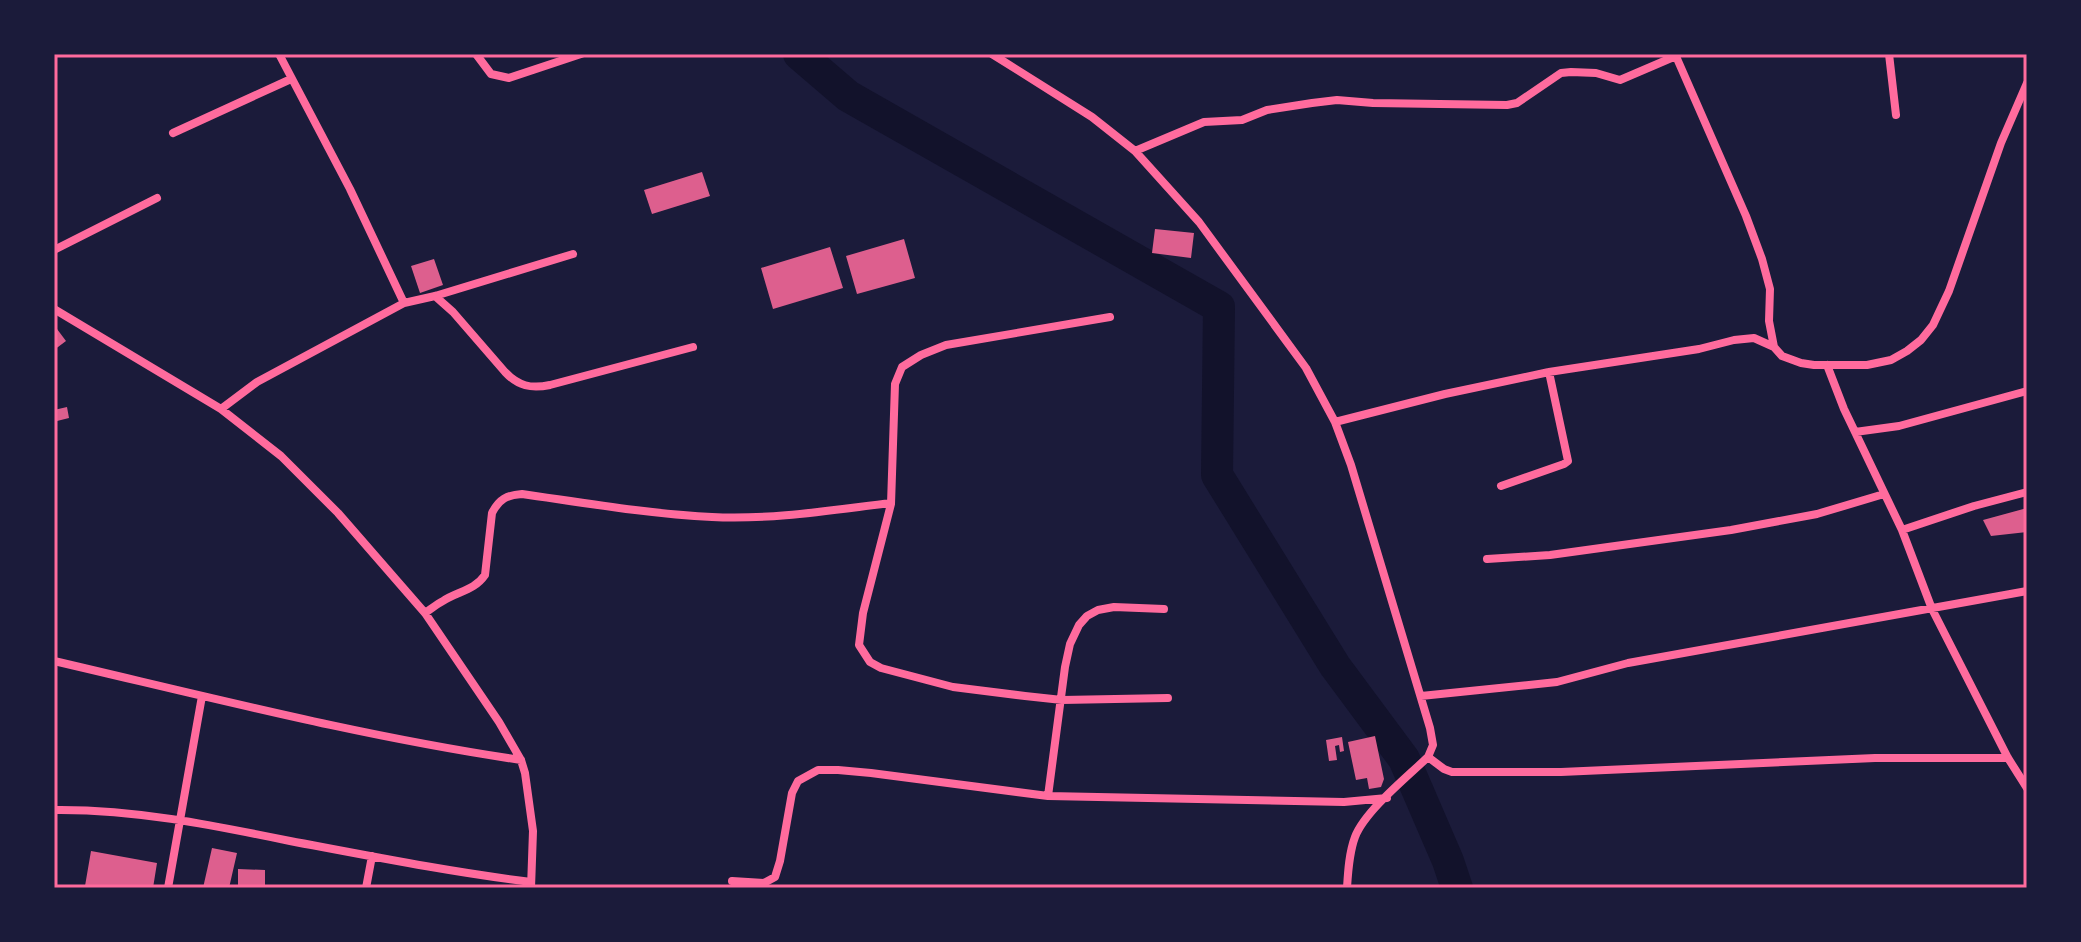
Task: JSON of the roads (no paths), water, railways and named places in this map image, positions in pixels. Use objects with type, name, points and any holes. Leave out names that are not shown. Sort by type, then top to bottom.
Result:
[{"type":"street","points":[[279,54],[350,189],[404,303]]},
{"type":"street","points":[[476,54],[491,74],[509,78],[581,54]]},
{"type":"street","points":[[992,54],[1082,110],[1135,151],[1199,222],[1261,305],[1306,368],[1335,422],[1359,489],[1433,745],[1424,761],[1365,821],[1355,838],[1350,856],[1347,888]]},
{"type":"street","points":[[1889,54],[1896,115]]},
{"type":"street","points":[[1135,151],[1204,122],[1242,120],[1267,110],[1337,100],[1420,105],[1507,105],[1517,103],[1561,73],[1596,73],[1620,80],[1676,55],[1762,259],[1770,289],[1769,321],[1774,347]]},
{"type":"street","points":[[173,133],[291,79]]},
{"type":"street","points":[[1335,422],[1549,372],[1744,339],[1762,340],[1782,356],[1801,363],[1867,365],[1891,360],[1921,340],[1933,325],[1949,291],[2001,143],[2027,84]]},
{"type":"street","points":[[54,250],[157,198]]},
{"type":"street","points":[[221,409],[257,382],[404,303],[573,254]]},
{"type":"street","points":[[435,296],[453,312],[505,372],[525,386],[537,388],[550,385],[693,347]]},
{"type":"street","points":[[54,309],[221,409],[281,456],[338,513],[425,613],[521,760],[533,831],[531,885],[181,819],[54,810]]},
{"type":"street","points":[[1110,317],[946,345],[902,367],[895,384],[891,503],[858,637],[859,645],[870,662],[893,673],[953,687],[1062,700],[1168,698]]},
{"type":"street","points":[[1827,365],[1902,530],[1932,609],[2008,758],[2027,788]]},
{"type":"street","points":[[1501,486],[1568,461],[1549,372]]},
{"type":"street","points":[[1855,432],[1899,426],[2027,391]]},
{"type":"street","points":[[1902,530],[2027,492]]},
{"type":"street","points":[[1487,559],[1550,555],[1731,530],[1817,514],[1884,494]]},
{"type":"street","points":[[425,613],[479,584],[485,575],[492,513],[505,497],[513,495],[714,517],[817,512],[891,503]]},
{"type":"street","points":[[1421,696],[1557,682],[1628,663],[2027,591]]},
{"type":"street","points":[[1048,796],[1070,644],[1079,625],[1098,610],[1114,607],[1164,609]]},
{"type":"street","points":[[54,661],[455,750],[521,760]]},
{"type":"street","points":[[168,888],[202,696]]},
{"type":"street","points":[[1424,761],[1452,772],[1561,772],[1875,758],[2008,758]]},
{"type":"street","points":[[732,881],[764,883],[775,877],[792,793],[798,781],[818,770],[871,773],[1048,796],[1344,802],[1387,798]]},
{"type":"street","points":[[366,888],[372,856]]},
{"type":"waterway","points":[[799,54],[848,96],[1219,307],[1217,475],[1335,666],[1404,759],[1457,888]]}]
